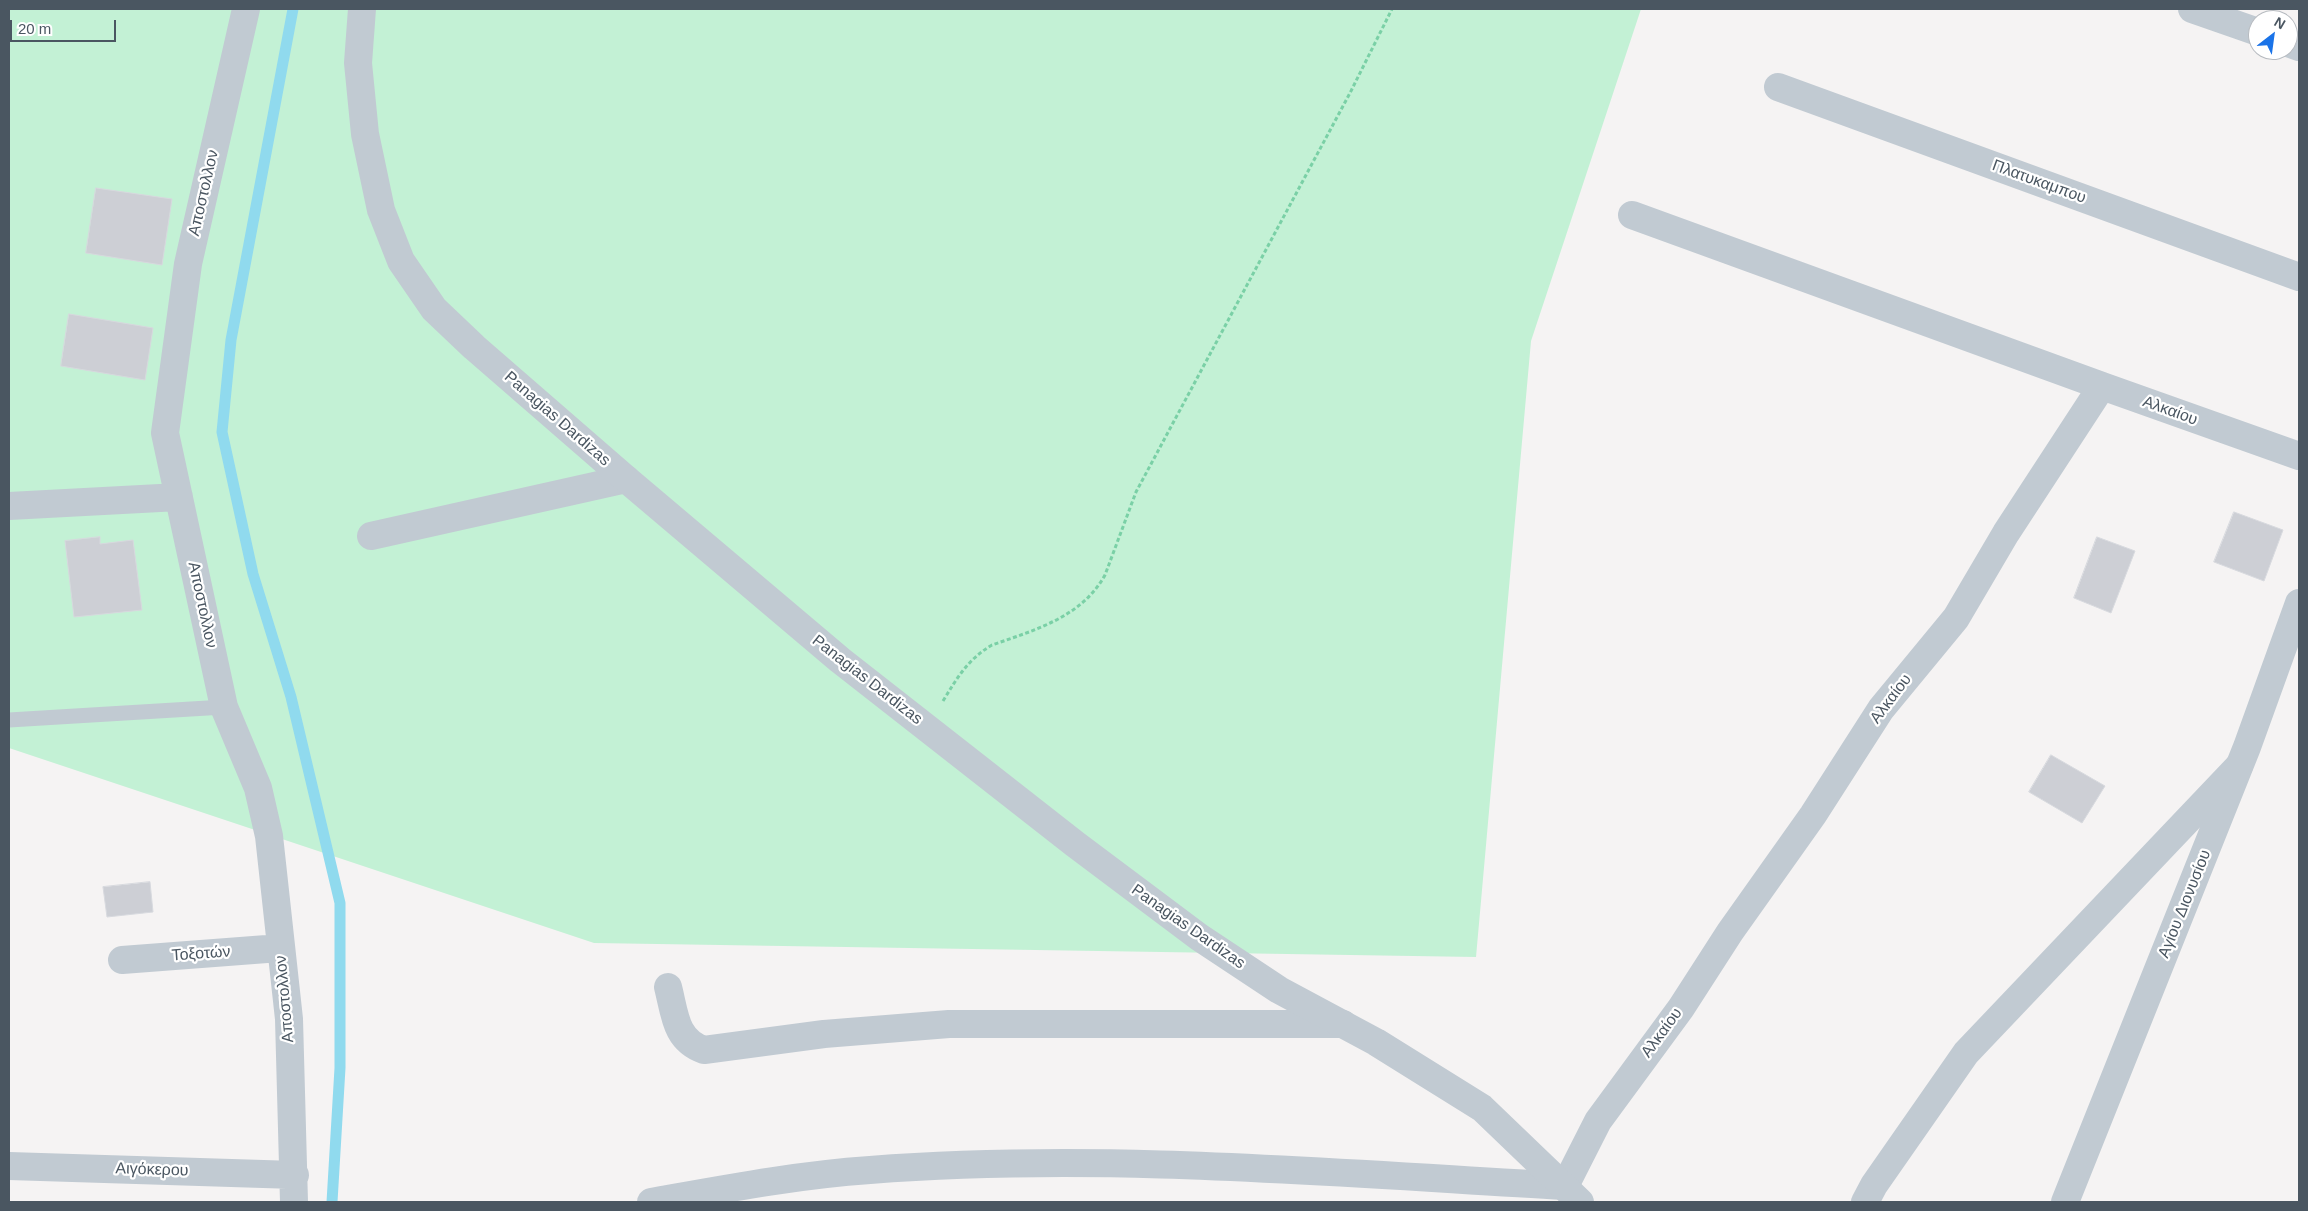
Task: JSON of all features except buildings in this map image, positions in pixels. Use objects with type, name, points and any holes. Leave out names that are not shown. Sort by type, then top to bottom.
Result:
[{"type":"street","name":"Αποστολλον","points":[[246,9],[188,264],[165,433],[224,707],[258,788],[270,836],[280,948],[289,1019],[295,1176],[294,1202]]},
{"type":"street","name":"Panagias Dardizas","points":[[362,9],[358,63],[365,134],[381,210],[401,261],[434,309],[474,347],[626,479],[840,660],[1075,844],[1198,936],[1279,990],[1376,1042],[1482,1108],[1573,1194]]},
{"type":"street","points":[[2192,9],[2248,29]]},
{"type":"street","name":"Πλατυκαμπου","points":[[1778,87],[2299,277]]},
{"type":"street","points":[[1632,215],[2102,386]]},
{"type":"street","name":"Αλκαίου","points":[[1573,1194],[1598,1121],[1681,1008],[1730,932],[1813,815],[1882,709],[1956,618],[2006,534],[2102,386],[2299,456]]},
{"type":"street","points":[[371,536],[626,479]]},
{"type":"street","points":[[9,506],[179,497]]},
{"type":"street","name":"Αγίου Διονυσίου","points":[[2065,1202],[2239,766],[2299,603]]},
{"type":"street","points":[[1865,1202],[1874,1186],[1966,1053],[2239,766]]},
{"type":"street","name":"Τοξοτών","points":[[122,960],[280,948]]},
{"type":"street","points":[[668,987],[682,1034],[690,1045],[704,1050],[824,1034],[949,1024],[1343,1024]]},
{"type":"street","points":[[651,1202],[743,1186],[869,1170],[1040,1163],[1269,1169],[1573,1194]]},
{"type":"street","name":"Αιγόκερου","points":[[9,1166],[295,1176]]},
{"type":"lane","points":[[9,720],[224,707]]},
{"type":"path","points":[[927,727],[962,668],[971,659],[992,645],[1074,611],[1099,587],[1106,575],[1136,492],[1350,93],[1392,9]]},
{"type":"green space","points":[[9,9],[1641,9],[1531,341],[1476,957],[594,943],[9,748]]},
{"type":"waterway","points":[[293,9],[231,340],[222,432],[253,574],[291,697],[340,903],[340,1068],[332,1202]]}]
